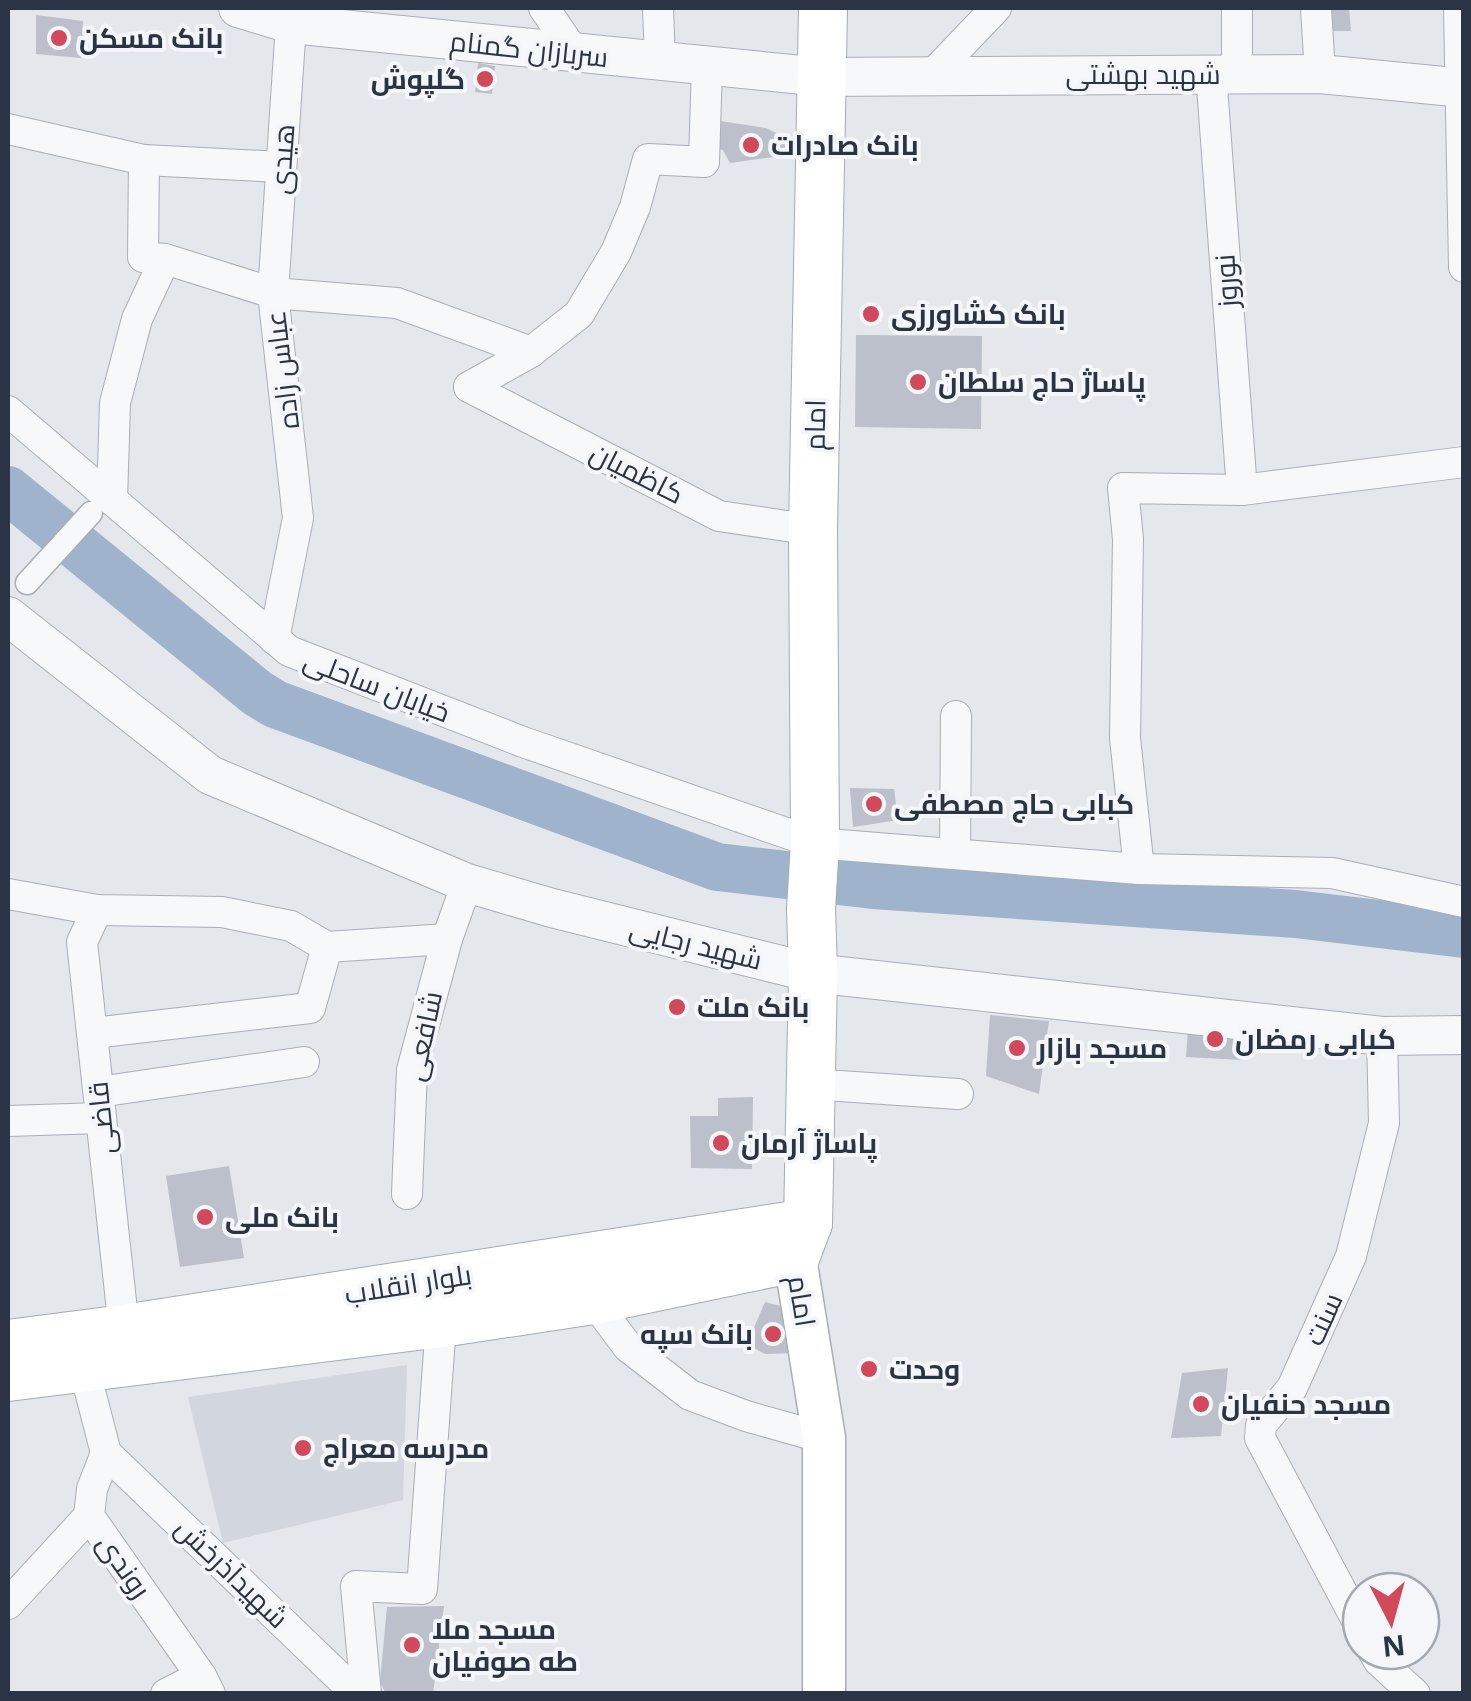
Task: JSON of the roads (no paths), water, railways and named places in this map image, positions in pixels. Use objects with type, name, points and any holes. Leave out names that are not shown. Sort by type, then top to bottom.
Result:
[{"type":"main road","name":"امام","points":[[824,1694],[824,1438],[802,1240],[813,974],[813,530],[826,9]]},
{"type":"main road","name":"بلوار انقلاب","points":[[8,1376],[593,1300],[802,1240]]},
{"type":"main road","name":"بلوار انقلاب","points":[[8,1344],[802,1240]]},
{"type":"street","name":"سربازان گمنام","points":[[238,8],[291,24],[822,77]]},
{"type":"street","points":[[544,8],[576,55]]},
{"type":"street","points":[[658,8],[660,61]]},
{"type":"street","points":[[931,76],[996,8]]},
{"type":"street","name":"نوروز","points":[[1236,8],[1224,73],[1242,490]]},
{"type":"street","points":[[1316,8],[1320,74]]},
{"type":"street","points":[[1459,8],[1464,267]]},
{"type":"street","name":"هیدی","points":[[273,293],[291,24]]},
{"type":"street","points":[[273,293],[397,303],[531,352],[579,314],[616,252],[636,207],[648,158],[704,162],[707,66]]},
{"type":"street","name":"شهید بهشتی","points":[[822,77],[1320,74],[1463,88]]},
{"type":"street","points":[[8,129],[144,160],[281,167]]},
{"type":"street","points":[[27,582],[101,507],[115,403],[137,320],[165,259],[143,257],[144,160]]},
{"type":"street","name":"عباس زاده","points":[[165,259],[273,293],[298,518],[274,639]]},
{"type":"street","name":"کاظمیان","points":[[531,352],[469,388],[719,516],[813,530]]},
{"type":"street","name":"خیابان ساحلی","points":[[8,411],[101,507],[289,651],[523,742],[815,843],[1139,869],[1332,873],[1464,902]]},
{"type":"street","points":[[1139,869],[1125,738],[1128,540],[1123,488],[1242,490],[1464,462]]},
{"type":"street","name":"شهید رجایی","points":[[8,616],[210,775],[467,883],[552,908],[813,974],[1382,1036],[1464,1035]]},
{"type":"street","points":[[955,853],[956,716]]},
{"type":"street","name":"شافعی","points":[[407,1194],[412,1070],[446,939],[467,883]]},
{"type":"street","points":[[8,894],[97,910],[222,912],[291,926],[327,947],[446,939]]},
{"type":"street","name":"قاضی","points":[[97,910],[82,942],[124,1330]]},
{"type":"street","points":[[93,1033],[310,1008],[327,947]]},
{"type":"street","name":"سنت","points":[[1341,1590],[1260,1438],[1261,1426],[1292,1388],[1351,1256],[1384,1123],[1382,1036]]},
{"type":"street","points":[[8,1122],[304,1062]]},
{"type":"street","points":[[810,1084],[958,1094]]},
{"type":"street","points":[[593,1300],[628,1347],[690,1395],[824,1438]]},
{"type":"street","points":[[366,1694],[356,1586],[422,1589],[441,1322]]},
{"type":"street","points":[[84,1368],[106,1453]]},
{"type":"street","name":"روندی","points":[[106,1453],[92,1489],[89,1516],[206,1685]]},
{"type":"street","name":"شهیدآذرخش","points":[[106,1453],[357,1694]]},
{"type":"street","points":[[8,1604],[89,1516]]},
{"type":"street","points":[[1388,1671],[1414,1694]]},
{"type":"street","points":[[166,1694],[206,1685]]},
{"type":"waterway","points":[[8,490],[275,704],[717,867],[873,885],[1295,914],[1464,934]]},
{"type":"place","name":"بانک مسکن","points":[[59,38]]},
{"type":"place","name":"گلپوش","points":[[485,79]]},
{"type":"place","name":"بانک صادرات","points":[[751,145]]},
{"type":"place","name":"بانک کشاورزی","points":[[871,314]]},
{"type":"place","name":"پاساژ حاج سلطان","points":[[918,382]]},
{"type":"place","name":"کبابی حاج مصطفی","points":[[874,804]]},
{"type":"place","name":"بانک ملت","points":[[677,1007]]},
{"type":"place","name":"کبابی رمضان","points":[[1215,1039]]},
{"type":"place","name":"مسجد بازار","points":[[1017,1048]]},
{"type":"place","name":"پاساژ آرمان","points":[[721,1143]]},
{"type":"place","name":"بانک ملی","points":[[205,1217]]},
{"type":"place","name":"بانک سپه","points":[[773,1334]]},
{"type":"place","name":"وحدت","points":[[869,1369]]},
{"type":"place","name":"مسجد حنفیان","points":[[1201,1404]]},
{"type":"place","name":"مدرسه معراج","points":[[303,1448]]},
{"type":"place","name":"مسجد ملا طه صوفیان","points":[[412,1645]]}]
